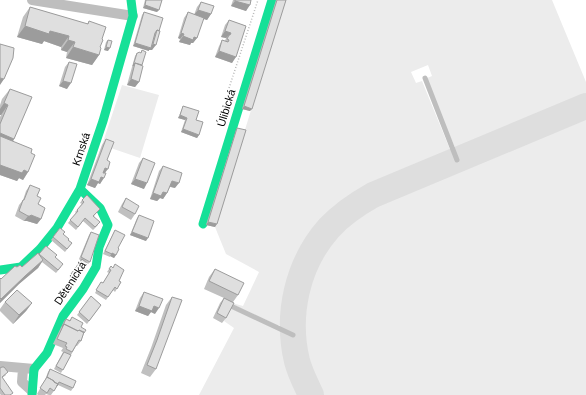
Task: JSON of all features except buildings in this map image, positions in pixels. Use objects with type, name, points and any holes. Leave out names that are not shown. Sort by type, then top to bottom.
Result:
[{"type":"street","points":[[32,0],[133,16]]},
{"type":"street","name":"Krnská","points":[[0,270],[21,267],[40,249],[57,228],[80,189],[103,121],[133,16],[131,0]]},
{"type":"street","name":"Úlibická","points":[[203,224],[272,0]]},
{"type":"street","name":"Dětenická","points":[[34,369],[47,353],[63,316],[83,289],[96,267],[99,247],[108,225],[100,208],[80,189]]},
{"type":"street","points":[[0,366],[34,369],[32,393]]},
{"type":"street","points":[[22,368],[22,382],[32,393]]},
{"type":"lane","points":[[425,78],[457,160]]},
{"type":"lane","points":[[231,306],[293,334]]},
{"type":"path","points":[[229,88],[258,0]]},
{"type":"shaded area","points":[[285,0],[552,0],[586,82],[586,95],[456,150],[425,79],[432,76],[428,65],[411,72],[416,83],[422,81],[451,152],[366,188],[340,206],[325,219],[302,251],[294,268],[284,306],[283,326],[277,325],[232,304],[243,306],[259,272],[226,254],[215,227]]},
{"type":"shaded area","points":[[122,85],[159,95],[140,158],[102,145]]},
{"type":"shaded area","points":[[586,118],[586,395],[324,395],[311,366],[305,337],[304,322],[309,292],[319,264],[336,239],[346,228],[361,214],[374,205]]},
{"type":"shaded area","points":[[230,308],[283,333],[286,356],[300,395],[199,395],[234,328],[224,321]]},
{"type":"taxiway","points":[[311,395],[301,374],[297,361],[294,344],[294,308],[302,274],[318,242],[329,228],[350,210],[373,195],[586,106]]},
{"type":"traffic: fast","points":[[0,270],[21,267],[40,249],[57,228],[80,189],[103,121],[133,16],[131,0]]},
{"type":"traffic: fast","points":[[203,224],[272,0]]},
{"type":"traffic: fast","points":[[32,395],[34,369],[47,353],[63,316],[83,289],[96,267],[99,247],[108,225],[100,208],[80,189]]}]
